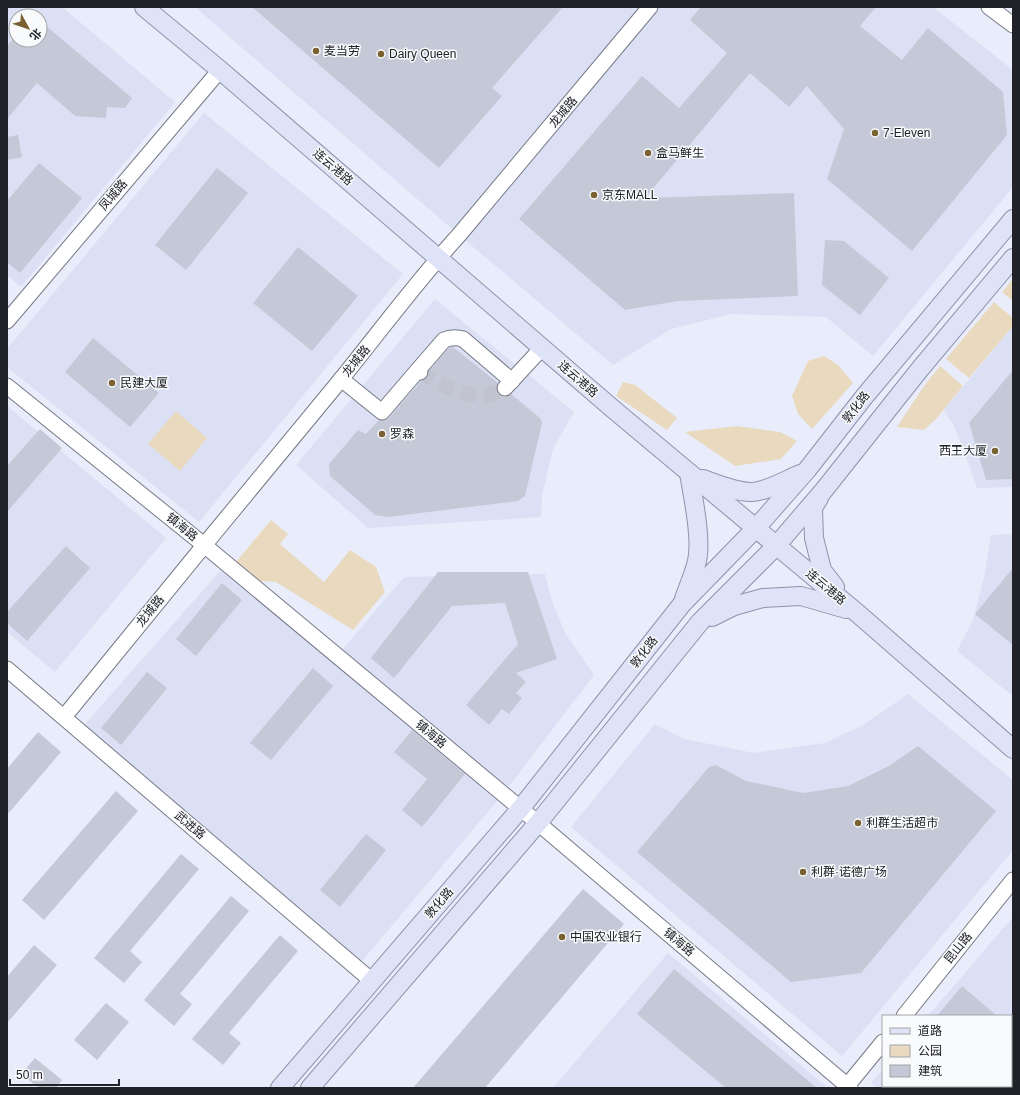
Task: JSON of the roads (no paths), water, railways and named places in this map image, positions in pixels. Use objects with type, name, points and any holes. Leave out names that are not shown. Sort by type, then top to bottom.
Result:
[{"type":"main road","name":"连云港路","points":[[144,7],[220,70],[689,473],[856,612],[1013,750]]},
{"type":"main road","name":"敦化路","points":[[280,1088],[521,808],[682,604],[756,528],[807,470],[864,397],[1013,219]]},
{"type":"main road","name":"敦化路","points":[[310,1088],[538,823],[700,622],[776,546],[824,490],[920,369],[1013,258]]},
{"type":"main road","points":[[682,604],[697,561],[698,546],[689,473],[720,486],[751,492],[774,486],[807,470]]},
{"type":"main road","points":[[824,490],[813,508],[814,538],[822,570],[856,612]]},
{"type":"main road","points":[[700,622],[734,606],[763,598],[801,596],[856,612]]},
{"type":"street","name":"龙城路","points":[[64,717],[341,379],[438,258],[459,235],[650,7]]},
{"type":"street","points":[[989,7],[1013,25]]},
{"type":"street","name":"凤城路","points":[[7,321],[12,304],[220,70]]},
{"type":"street","points":[[341,379],[382,412],[419,371],[444,340],[457,337],[463,339],[508,385],[542,348]]},
{"type":"street","name":"镇海路","points":[[7,386],[204,545],[521,808],[848,1087]]},
{"type":"street","name":"武进路","points":[[7,669],[372,981]]},
{"type":"street","name":"昆山路","points":[[905,1015],[1013,880]]},
{"type":"street","points":[[848,1087],[882,1043]]},
{"type":"tunnel","points":[[420,372],[442,385],[467,394],[486,395],[504,388]]},
{"type":"place","name":"麦当劳","points":[[316,51]]},
{"type":"place","name":"Dairy Queen","points":[[381,54]]},
{"type":"place","name":"7-Eleven","points":[[875,133]]},
{"type":"place","name":"盒马鲜生","points":[[648,153]]},
{"type":"place","name":"京东MALL","points":[[594,195]]},
{"type":"place","name":"民建大厦","points":[[112,383]]},
{"type":"place","name":"罗森","points":[[382,434]]},
{"type":"place","name":"西王大厦","points":[[995,451]]},
{"type":"place","name":"利群生活超市","points":[[858,823]]},
{"type":"place","name":"利群·诺德广场","points":[[803,872]]},
{"type":"place","name":"中国农业银行","points":[[562,937]]}]
